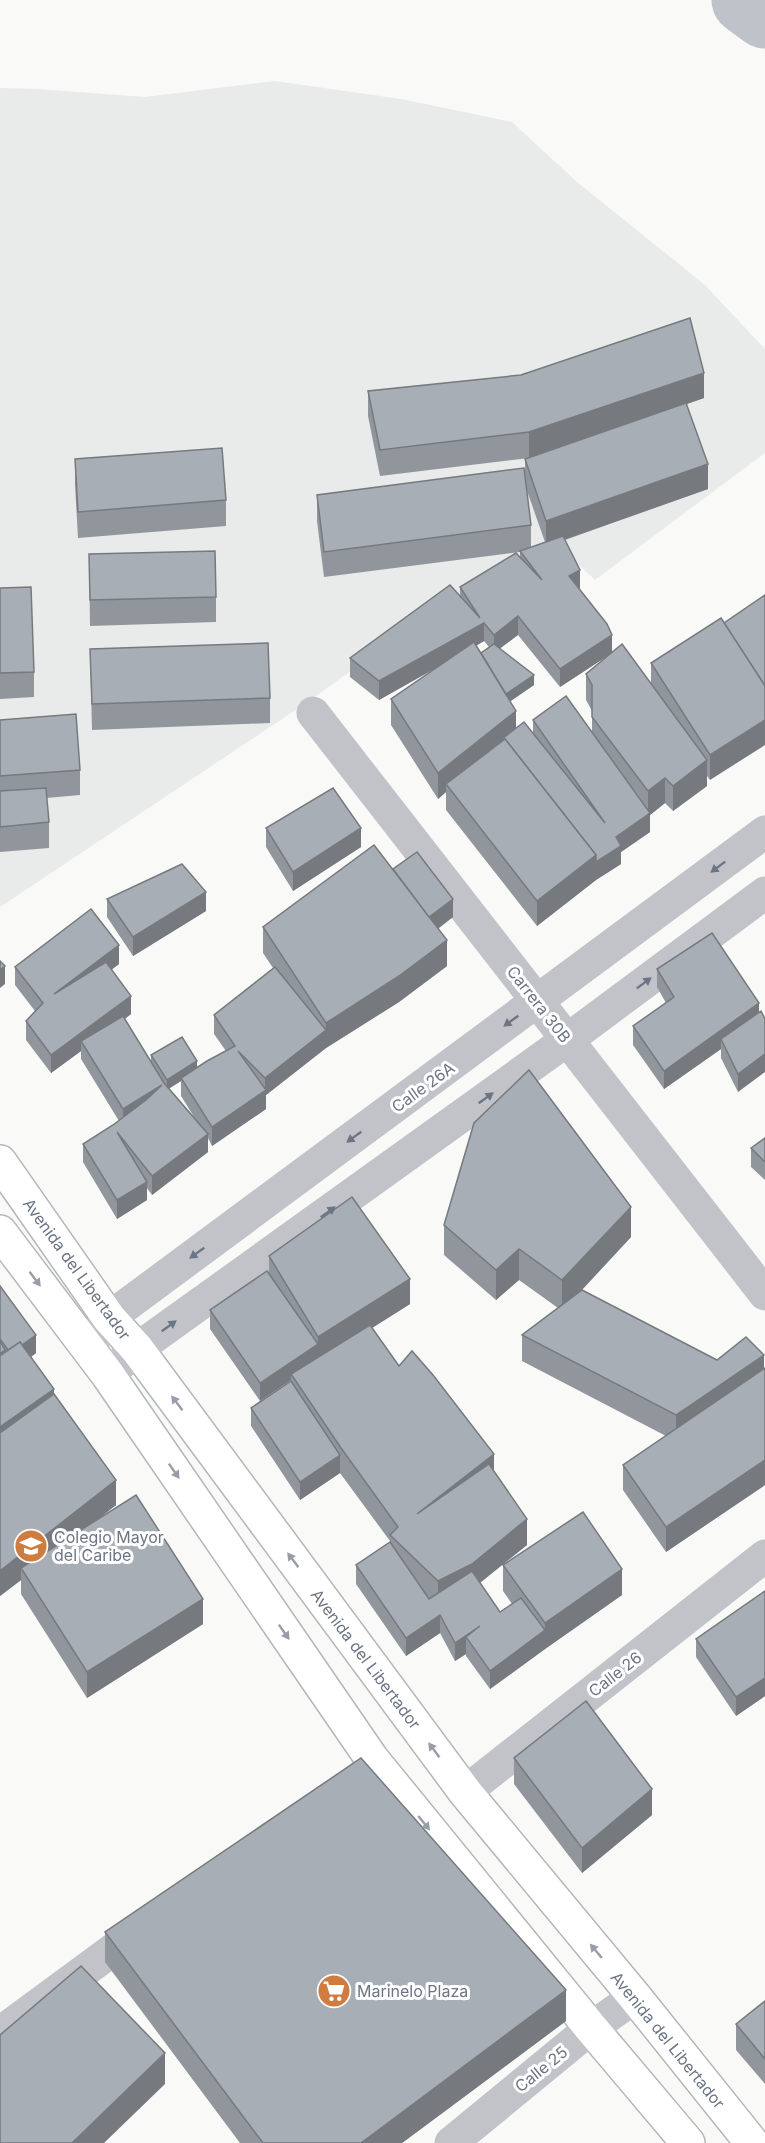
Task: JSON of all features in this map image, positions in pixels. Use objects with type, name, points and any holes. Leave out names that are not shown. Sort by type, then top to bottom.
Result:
[{"type":"main road","name":"Avenida del Libertador","points":[[0,1161],[109,1318],[137,1349],[465,1792],[752,2143]]},
{"type":"main road","points":[[0,1232],[108,1376],[372,1759],[687,2143]]},
{"type":"street","name":"Carrera 30B","points":[[313,713],[765,1294]]},
{"type":"street","name":"Calle 26A","points":[[87,1347],[109,1318],[765,832]]},
{"type":"street","points":[[108,1376],[137,1349],[567,1040],[765,893]]},
{"type":"street","name":"Calle 26","points":[[465,1792],[765,1556]]},
{"type":"street","points":[[344,1780],[372,1759]]},
{"type":"street","points":[[4,2023],[163,1913]]},
{"type":"street","name":"Calle 25","points":[[451,2143],[591,2028],[634,1997]]},
{"type":"shaded area","points":[[275,81],[401,99],[512,122],[577,182],[705,285],[765,349],[765,453],[595,580],[565,552],[513,555],[306,703],[0,907],[0,88],[145,97]]},
{"type":"building","points":[[690,318],[704,373],[529,432],[380,450],[368,391],[521,375]]},
{"type":"building","points":[[686,403],[708,464],[546,521],[525,459]]},
{"type":"building","points":[[222,448],[226,500],[78,512],[75,459]]},
{"type":"building","points":[[524,468],[531,525],[324,552],[317,495]]},
{"type":"building","points":[[563,536],[580,570],[569,576],[607,624],[612,635],[560,669],[518,616],[494,635],[484,623],[379,681],[350,658],[450,585],[480,618],[460,587],[516,553],[542,580],[520,551]]},
{"type":"building","points":[[215,551],[216,597],[90,600],[89,554]]},
{"type":"building","points":[[31,587],[34,672],[0,673],[0,588]]},
{"type":"building","points":[[765,595],[765,686],[724,623]]},
{"type":"building","points":[[721,618],[765,686],[765,720],[710,755],[651,663]]},
{"type":"building","points":[[474,642],[516,711],[438,773],[391,699]]},
{"type":"building","points":[[268,643],[270,698],[92,704],[90,649]]},
{"type":"building","points":[[494,644],[534,675],[506,694],[481,653]]},
{"type":"building","points":[[622,644],[707,760],[673,786],[665,778],[648,791],[592,717],[592,685],[586,674]]},
{"type":"building","points":[[566,696],[650,813],[616,837],[621,846],[596,862],[596,855],[505,739],[502,739],[524,722],[605,823],[533,720]]},
{"type":"building","points":[[76,714],[80,770],[0,776],[0,720]]},
{"type":"building","points":[[505,739],[596,855],[537,901],[446,784]]},
{"type":"building","points":[[46,788],[49,822],[0,827],[0,791]]},
{"type":"building","points":[[333,788],[361,828],[293,872],[266,828]]},
{"type":"building","points":[[374,845],[447,940],[399,976],[326,1023],[263,927]]},
{"type":"building","points":[[417,852],[453,899],[429,917],[393,869]]},
{"type":"building","points":[[182,864],[206,892],[133,937],[107,899]]},
{"type":"building","points":[[91,909],[119,945],[54,994],[106,962],[131,996],[51,1055],[26,1021],[43,1003],[15,967]]},
{"type":"building","points":[[712,933],[759,1003],[664,1071],[633,1026],[674,997],[657,969]]},
{"type":"building","points":[[275,967],[326,1030],[265,1078],[238,1051],[266,1090],[212,1127],[181,1078],[235,1046],[214,1015]]},
{"type":"building","points":[[761,1011],[765,1019],[765,1054],[738,1074],[721,1039]]},
{"type":"building","points":[[123,1016],[164,1083],[208,1134],[152,1176],[117,1132],[147,1182],[117,1200],[83,1144],[113,1125],[162,1085],[123,1109],[81,1041]]},
{"type":"building","points":[[182,1037],[197,1061],[167,1080],[151,1055]]},
{"type":"building","points":[[529,1070],[631,1207],[562,1280],[519,1249],[496,1270],[444,1225],[474,1123]]},
{"type":"building","points":[[765,1138],[765,1162],[751,1148]]},
{"type":"building","points":[[352,1197],[410,1279],[318,1337],[269,1256]]},
{"type":"building","points":[[267,1271],[318,1344],[260,1383],[210,1310]]},
{"type":"building","points":[[0,1286],[36,1335],[22,1345],[20,1342],[8,1350],[0,1339]]},
{"type":"building","points":[[582,1290],[717,1360],[746,1337],[764,1355],[676,1415],[522,1335]]},
{"type":"building","points":[[370,1325],[399,1366],[412,1351],[494,1454],[417,1514],[489,1464],[527,1519],[472,1564],[438,1581],[390,1535],[398,1527],[291,1374]]},
{"type":"building","points":[[0,1341],[5,1350],[0,1354]]},
{"type":"building","points":[[20,1342],[54,1389],[0,1427],[0,1356]]},
{"type":"building","points":[[765,1368],[765,1460],[666,1527],[623,1465]]},
{"type":"building","points":[[291,1381],[340,1455],[300,1482],[251,1408]]},
{"type":"building","name":"Colegio Mayor del Caribe","points":[[54,1394],[116,1480],[0,1571],[0,1433]]},
{"type":"building","points":[[136,1495],[203,1599],[87,1672],[21,1568]]},
{"type":"building","points":[[583,1512],[622,1569],[545,1623],[503,1565]]},
{"type":"building","points":[[390,1542],[429,1599],[472,1571],[500,1612],[521,1598],[545,1630],[490,1671],[466,1637],[480,1626],[455,1643],[440,1615],[406,1638],[356,1565]]},
{"type":"building","points":[[765,1591],[765,1678],[736,1697],[696,1639]]},
{"type":"building","points":[[586,1701],[652,1789],[582,1848],[514,1758]]},
{"type":"building","name":"Marinelo Plaza","points":[[361,1758],[566,1990],[361,2143],[263,2143],[105,1932]]},
{"type":"building","points":[[81,1966],[165,2053],[72,2143],[0,2143],[0,2035]]},
{"type":"building","points":[[765,2001],[765,2059],[736,2024]]},
{"type":"waterway","points":[[746,0],[765,14]]},
{"type":"place","name":"Colegio Mayor del Caribe","points":[[31,1546]]},
{"type":"place","name":"Marinelo Plaza","points":[[334,1991]]}]
